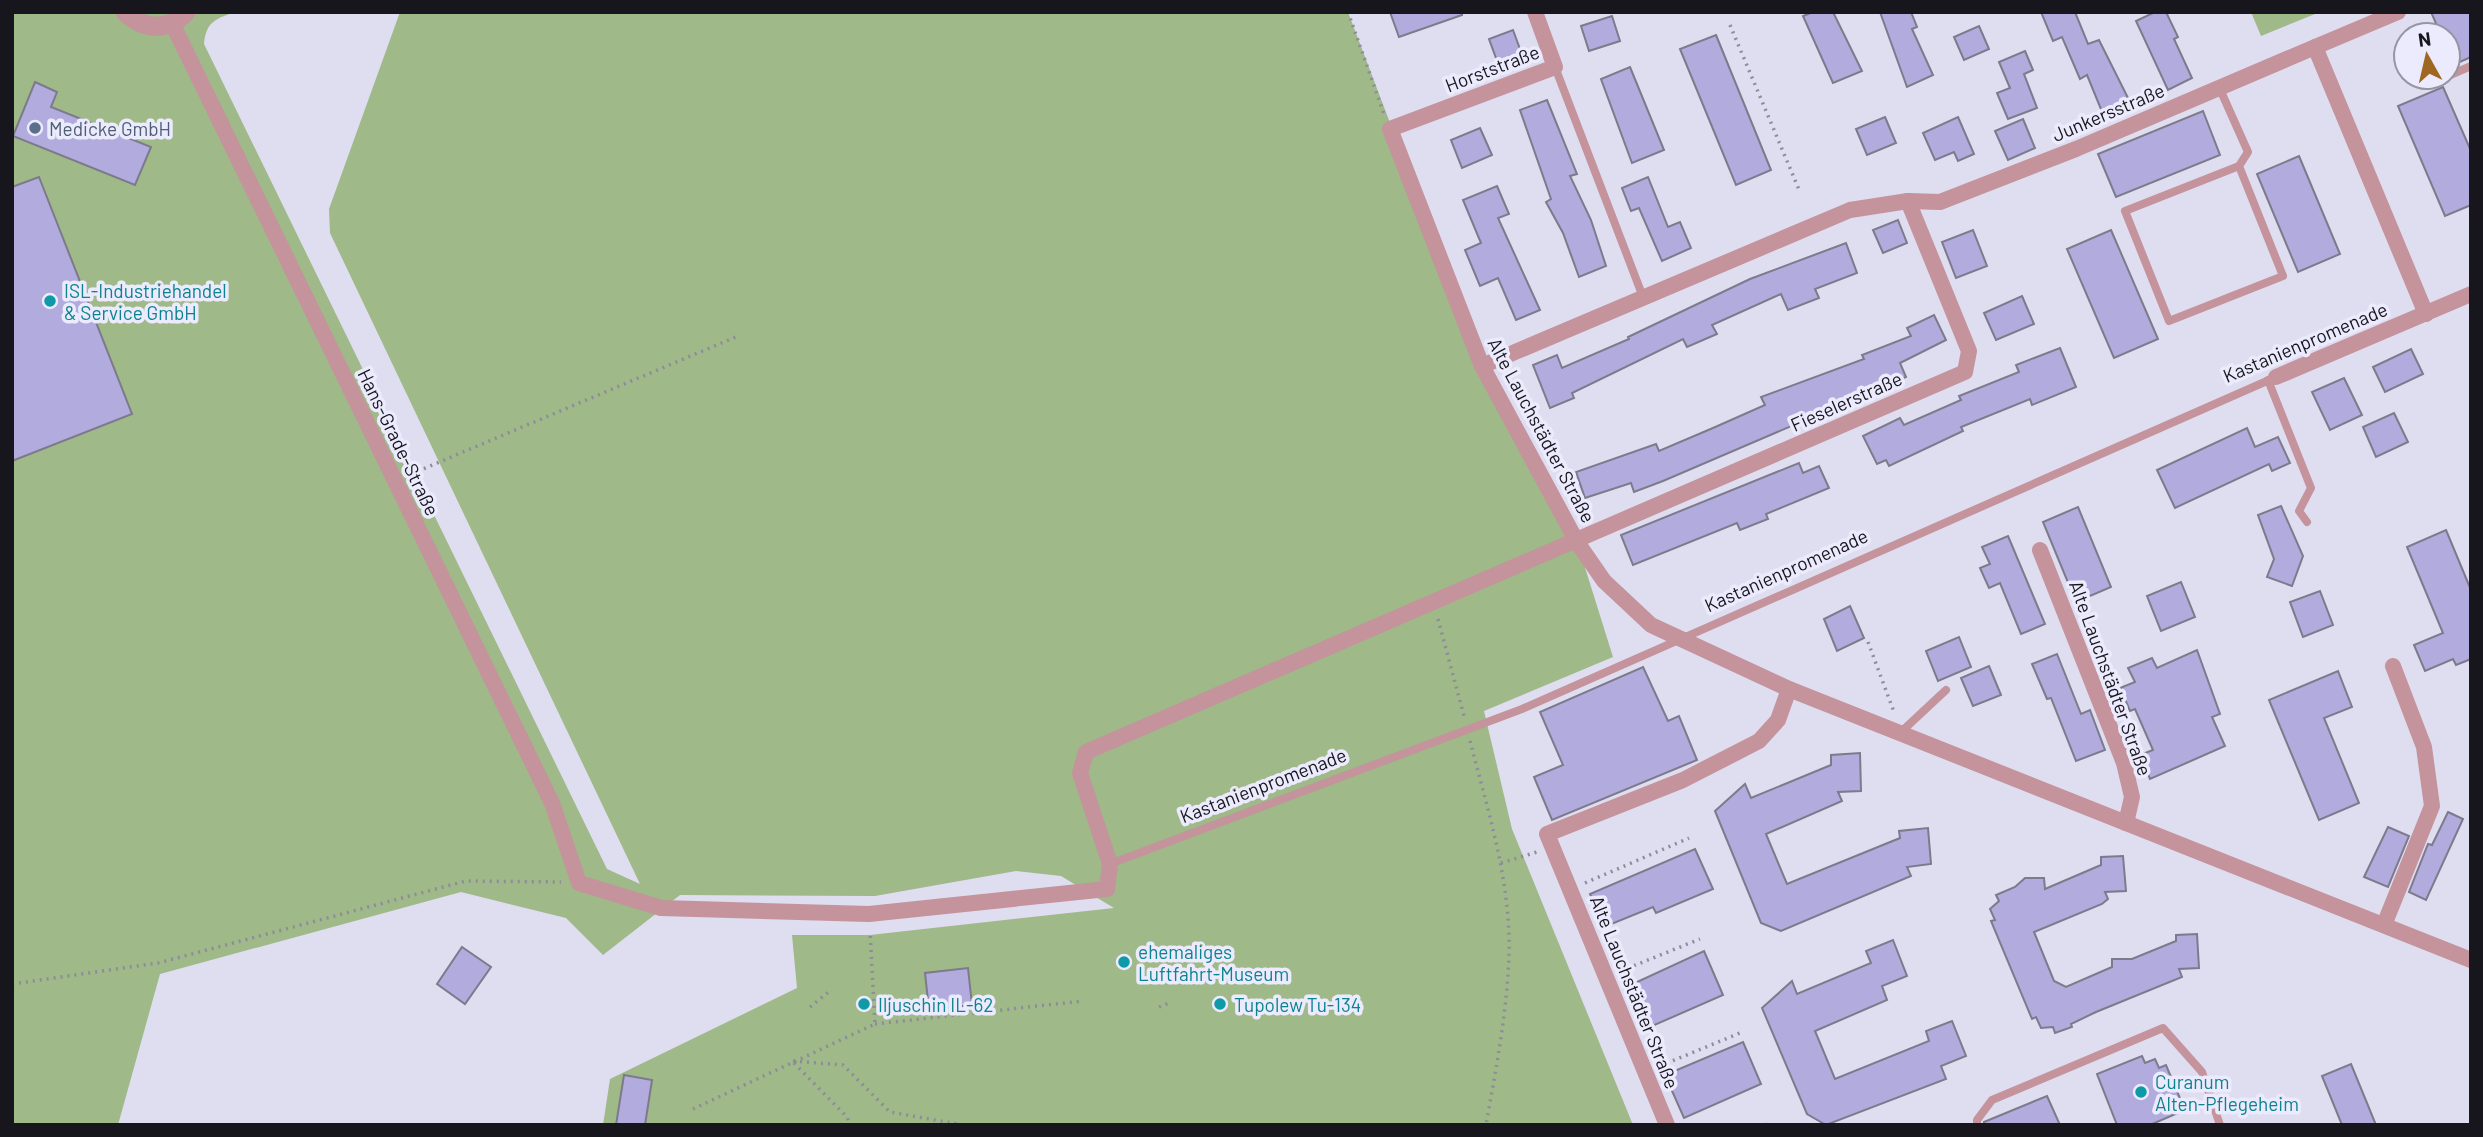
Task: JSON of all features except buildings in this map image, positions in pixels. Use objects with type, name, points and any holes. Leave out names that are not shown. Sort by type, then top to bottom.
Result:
[{"type":"street","points":[[125,12],[145,26],[179,18]]},
{"type":"street","name":"Horststraße","points":[[1390,129],[1555,67],[1535,12]]},
{"type":"street","name":"Junkersstraße","points":[[1482,366],[1850,210],[1908,201],[1940,202],[2076,149],[2398,12]]},
{"type":"street","name":"Hans-Grade-Straße","points":[[179,18],[395,480],[552,803],[579,883]]},
{"type":"street","points":[[2315,47],[2426,314]]},
{"type":"street","name":"Alte Lauchstädter Straße","points":[[1390,129],[1482,366],[1577,542],[1604,581],[1651,625],[1789,689],[2471,960]]},
{"type":"street","name":"Fieselerstraße","points":[[1577,542],[1965,372],[1969,351],[1908,201]]},
{"type":"street","name":"Kastanienpromenade","points":[[2272,378],[2471,294]]},
{"type":"street","points":[[579,883],[661,908],[869,914],[1107,888],[1110,864],[1080,773],[1086,752],[1577,542]]},
{"type":"street","name":"Alte Lauchstädter Straße","points":[[2040,550],[2124,763],[2132,797],[2126,823]]},
{"type":"street","points":[[2384,925],[2432,806],[2424,747],[2393,666]]},
{"type":"street","points":[[1553,848],[1548,834],[1683,780],[1759,741],[1778,720],[1789,689]]},
{"type":"street","name":"Alte Lauchstädter Straße","points":[[1553,848],[1667,1125]]},
{"type":"lane","points":[[1555,67],[1643,297]]},
{"type":"lane","points":[[2219,88],[2248,152],[2239,166],[2125,211],[2169,321],[2283,276],[2239,166]]},
{"type":"lane","points":[[2272,378],[2311,488],[2299,510],[2307,522]]},
{"type":"lane","name":"Kastanienpromenade","points":[[1110,864],[1522,709],[2272,378]]},
{"type":"lane","points":[[1902,732],[1946,690]]},
{"type":"lane","points":[[1977,1125],[1977,1120],[1992,1100],[2163,1028],[2202,1072],[2220,1125]]},
{"type":"path","points":[[1348,12],[1390,129]]},
{"type":"path","points":[[1730,25],[1800,191]]},
{"type":"path","points":[[395,480],[738,336]]},
{"type":"path","points":[[1434,602],[1461,702]]},
{"type":"path","points":[[1868,642],[1902,732]]},
{"type":"path","points":[[1473,750],[1501,863],[1508,966],[1506,1007],[1486,1125]]},
{"type":"path","points":[[1570,890],[1689,838]]},
{"type":"path","points":[[1501,863],[1553,848]]},
{"type":"path","points":[[12,984],[158,963],[466,880],[579,883]]},
{"type":"path","points":[[869,914],[875,1024]]},
{"type":"path","points":[[1606,977],[1700,940]]},
{"type":"path","points":[[810,1007],[831,990]]},
{"type":"path","points":[[693,1109],[875,1024],[1083,1001]]},
{"type":"path","points":[[1159,1007],[1169,1003]]},
{"type":"path","points":[[1645,1073],[1740,1033]]},
{"type":"path","points":[[792,1061],[847,1117],[850,1125]]},
{"type":"path","points":[[792,1061],[843,1065],[890,1112],[963,1125]]},
{"type":"green space","points":[[12,12],[235,12],[209,26],[204,44],[607,869],[640,884],[330,233],[329,209],[400,12],[1348,12],[1482,366],[1577,542],[1613,657],[1484,711],[1512,829],[1633,1125],[603,1125],[610,1079],[797,988],[792,935],[870,935],[1114,908],[1061,876],[1016,871],[875,896],[680,895],[603,955],[566,918],[461,892],[160,974],[118,1125],[12,1125]]},
{"type":"green space","points":[[2251,12],[2320,12],[2261,36]]},
{"type":"place","name":"Medicke GmbH","points":[[35,128]]},
{"type":"place","name":"ISL-Industriehandel & Service GmbH","points":[[50,301]]},
{"type":"place","name":"ehemaliges Luftfahrt-Museum","points":[[1124,962]]},
{"type":"place","name":"Iljuschin IL-62","points":[[864,1004]]},
{"type":"place","name":"Tupolew Tu-134","points":[[1220,1004]]},
{"type":"place","name":"Curanum Alten-Pflegeheim","points":[[2141,1092]]}]
